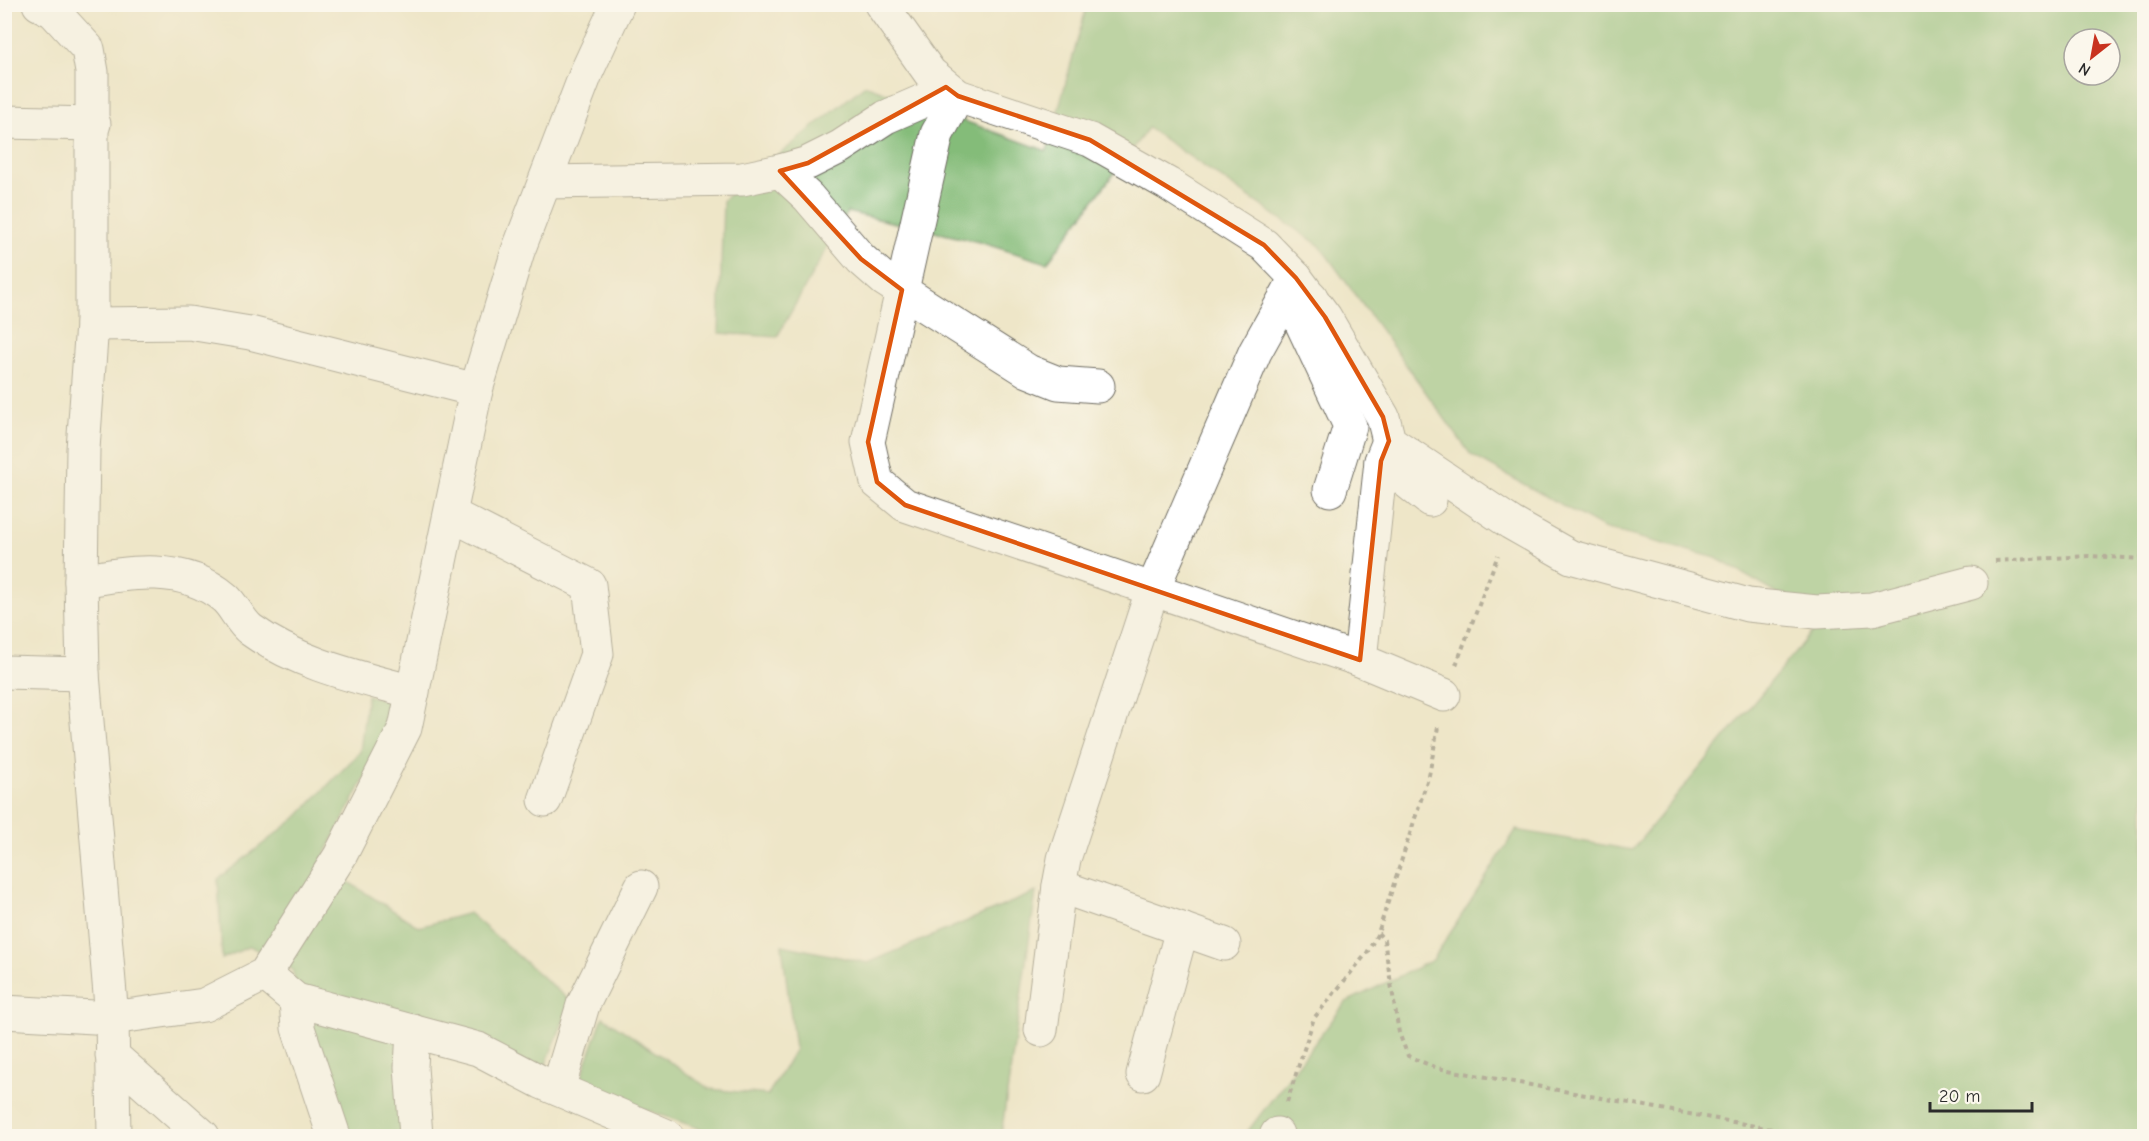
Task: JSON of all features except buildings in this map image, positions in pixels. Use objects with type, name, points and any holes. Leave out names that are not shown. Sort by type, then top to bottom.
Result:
[{"type":"street","points":[[39,4],[53,11],[88,49],[92,72],[94,124],[92,324],[83,449],[81,581],[83,674],[112,1018],[114,1137]]},
{"type":"street","points":[[881,4],[930,73],[952,92],[1090,140],[1168,184],[1264,245],[1303,288],[1325,317],[1383,417],[1385,451],[1360,660]]},
{"type":"street","points":[[4,1012],[112,1018],[204,1005],[265,974],[340,856],[405,728],[452,515],[476,390],[518,250],[587,71],[606,11]]},
{"type":"street","points":[[545,182],[742,179],[780,171],[808,163],[829,153],[886,117],[932,97],[952,92]]},
{"type":"street","points":[[952,92],[937,134],[868,442],[877,482],[905,505],[1360,660],[1444,695]]},
{"type":"street","points":[[4,122],[94,124]]},
{"type":"street","points":[[780,171],[807,197],[861,259],[885,280],[1028,371],[1058,383],[1098,386]]},
{"type":"street","points":[[1303,288],[1302,324],[1350,426],[1330,490]]},
{"type":"street","points":[[1041,1030],[1064,859],[1152,591],[1256,352],[1303,288]]},
{"type":"street","points":[[92,324],[189,323],[240,331],[476,390]]},
{"type":"street","points":[[1385,451],[1430,500]]},
{"type":"street","points":[[1385,451],[1571,557],[1748,605],[1817,612],[1872,609],[1971,583]]},
{"type":"street","points":[[452,515],[589,585],[597,654],[545,800]]},
{"type":"street","points":[[81,581],[123,573],[154,572],[188,578],[226,599],[250,629],[308,660],[413,692]]},
{"type":"street","points":[[4,672],[83,674]]},
{"type":"street","points":[[1059,886],[1224,944]]},
{"type":"street","points":[[558,1089],[583,1005],[641,887]]},
{"type":"street","points":[[1143,1074],[1182,929]]},
{"type":"street","points":[[265,974],[296,1000],[478,1049],[558,1089],[667,1137]]},
{"type":"street","points":[[296,1000],[298,1028],[334,1137]]},
{"type":"street","points":[[413,1031],[411,1067],[416,1137]]},
{"type":"street","points":[[112,1055],[203,1137]]},
{"type":"path","points":[[1277,1135],[1314,1018],[1367,954],[1378,933],[1429,775],[1444,695],[1511,523]]},
{"type":"path","points":[[1378,933],[1384,940],[1399,1033],[1408,1056],[1437,1068],[1810,1137]]},
{"type":"highlighted area","points":[[946,87],[958,96],[1090,140],[1264,245],[1296,278],[1325,317],[1383,417],[1389,441],[1381,461],[1360,660],[905,505],[877,482],[868,442],[902,290],[861,259],[780,171],[808,163]]},
{"type":"green space","points":[[1087,5],[2144,5],[2144,1136],[1244,1136],[1346,1002],[1433,960],[1516,830],[1632,850],[1822,620],[1716,558],[1603,528],[1471,455],[1320,246],[1148,128],[1047,263],[979,242],[847,212],[777,337],[719,333],[723,200],[865,85],[1047,151]]},
{"type":"green space","points":[[367,695],[397,703],[390,730],[320,864],[419,927],[469,913],[571,1002],[544,1069],[409,1020],[407,1136],[344,1136],[307,1026],[292,969],[250,946],[222,959],[218,879],[296,818],[360,752]]},
{"type":"green space","points":[[1036,892],[1001,1136],[705,1136],[704,1130],[578,1086],[603,1017],[710,1089],[768,1095],[795,1049],[782,945],[868,963]]}]
